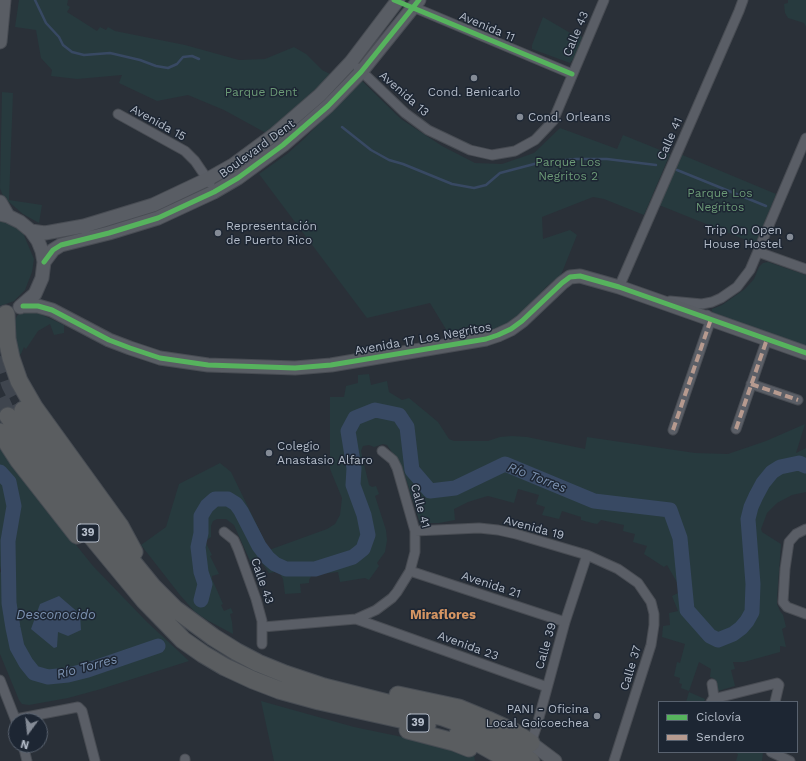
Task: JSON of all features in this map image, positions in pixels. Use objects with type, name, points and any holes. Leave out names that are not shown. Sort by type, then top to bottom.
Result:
[{"type":"highway","points":[[3,315],[11,358],[19,381],[34,407],[120,526],[153,588]]},
{"type":"highway","name":"39","points":[[510,761],[473,740],[448,730],[322,694],[285,674],[258,663],[237,652],[175,609],[153,588],[15,413],[87,532],[144,600],[183,640],[203,654],[253,680],[279,690],[322,694],[458,722],[487,733],[531,761]]},
{"type":"highway","points":[[0,432],[19,461],[139,611],[183,640]]},
{"type":"highway","points":[[322,694],[359,687],[452,707],[488,720],[514,732],[530,743]]},
{"type":"highway","points":[[322,694],[343,714],[454,742],[482,754],[493,761]]},
{"type":"street","points":[[0,42],[4,0]]},
{"type":"street","name":"Avenida 11","points":[[396,0],[416,4],[572,74]]},
{"type":"street","name":"Boulevard Dent","points":[[31,231],[45,233],[76,227],[153,205],[208,179],[233,165],[275,134],[320,95],[351,62],[396,0]]},
{"type":"street","name":"Calle 43","points":[[535,140],[553,121],[604,0]]},
{"type":"street","name":"Calle 41","points":[[619,287],[743,0]]},
{"type":"street","name":"Boulevard Dent","points":[[44,262],[53,250],[61,245],[117,231],[158,218],[214,192],[238,178],[284,145],[328,106],[361,72],[416,4]]},
{"type":"street","name":"Avenida 13","points":[[351,62],[405,113],[428,130],[470,150],[492,155],[515,151],[535,140]]},
{"type":"street","name":"Avenida 15","points":[[118,114],[185,151],[196,161],[208,179],[214,192]]},
{"type":"street","points":[[275,134],[284,145]]},
{"type":"street","points":[[654,300],[705,303],[721,298],[737,287],[750,270],[806,138]]},
{"type":"street","points":[[0,202],[4,215],[20,222],[31,231],[40,246],[44,262],[42,278],[43,295],[52,310]]},
{"type":"street","points":[[76,227],[79,240]]},
{"type":"street","points":[[758,252],[806,269]]},
{"type":"street","name":"Avenida 17 Los Negritos","points":[[22,306],[38,306],[52,310],[109,340],[160,358],[208,365],[295,368],[331,366],[498,336],[522,321],[570,277],[580,276],[619,287],[806,352]]},
{"type":"street","points":[[3,315],[22,306],[35,294],[42,278]]},
{"type":"street","points":[[673,430],[711,319],[705,313],[705,303]]},
{"type":"street","points":[[736,429],[767,339]]},
{"type":"street","points":[[751,384],[798,400]]},
{"type":"street","name":"Calle 41","points":[[356,618],[376,610],[392,598],[410,571],[415,552],[415,531],[395,464],[382,451]]},
{"type":"street","name":"Avenida 19","points":[[415,531],[471,528],[498,530],[587,555],[618,569],[638,583]]},
{"type":"street","points":[[806,529],[791,538],[787,552],[784,602],[787,607],[806,614]]},
{"type":"street","name":"Calle 43","points":[[224,532],[234,540],[256,599],[263,627],[262,644]]},
{"type":"street","name":"Calle 39","points":[[530,743],[537,724],[565,622],[587,555]]},
{"type":"street","name":"Avenida 21","points":[[410,571],[565,622]]},
{"type":"street","name":"Calle 37","points":[[614,761],[651,645],[654,630],[654,614],[651,602],[638,583]]},
{"type":"street","name":"Avenida 23","points":[[263,627],[356,618],[547,687]]},
{"type":"street","points":[[0,680],[13,713]]},
{"type":"street","points":[[712,701],[777,683],[779,685],[775,701]]},
{"type":"street","points":[[712,684],[714,695],[712,701]]},
{"type":"street","points":[[48,713],[78,707],[82,711],[95,761]]},
{"type":"street","points":[[530,743],[555,761]]},
{"type":"street","points":[[773,753],[790,761]]},
{"type":"green space","name":"Parque Dent","points":[[19,0],[68,0],[67,5],[70,7],[67,12],[97,31],[100,27],[106,30],[108,27],[115,31],[185,45],[239,60],[265,59],[294,47],[306,54],[322,70],[332,75],[266,133],[224,110],[188,95],[157,101],[119,83],[122,75],[77,79],[51,76],[52,70],[41,58],[36,30],[15,27]]},
{"type":"green space","points":[[788,0],[806,0],[806,27],[804,23],[788,18],[785,13],[784,4],[788,3]]},
{"type":"green space","points":[[543,17],[572,34],[580,34],[582,38],[576,56],[570,63],[532,49],[532,45]]},
{"type":"green space","name":"Parque Los Negritos 2","points":[[361,80],[401,119],[442,146],[475,163],[502,164],[534,153],[560,128],[617,149],[623,135],[670,154],[644,215],[604,199],[593,197],[542,217],[543,239],[570,230],[577,235],[561,275],[546,287],[527,309],[502,328],[450,336],[430,303],[367,318],[259,174],[287,154],[304,139]]},
{"type":"green space","points":[[2,92],[13,93],[9,200],[42,205],[39,223],[23,214],[9,202],[3,196],[0,188]]},
{"type":"green space","name":"Parque Los Negritos","points":[[680,154],[776,194],[756,244],[659,205]]},
{"type":"green space","points":[[0,221],[8,222],[23,233],[34,259],[32,272],[25,290],[14,301],[0,306]]},
{"type":"green space","points":[[768,262],[806,275],[806,348],[712,315],[712,309],[722,305],[745,289],[754,279],[759,267],[763,263]]},
{"type":"green space","points":[[21,312],[36,312],[64,325],[64,333],[54,335],[50,324],[38,331],[26,349],[24,347],[19,358],[13,331],[14,322]]},
{"type":"green space","points":[[369,374],[371,385],[387,381],[389,392],[402,400],[409,398],[438,422],[449,439],[454,441],[488,441],[500,437],[512,436],[527,437],[585,449],[587,437],[695,453],[728,454],[766,441],[805,424],[796,453],[806,448],[806,492],[792,495],[777,503],[767,513],[761,529],[762,532],[781,544],[777,604],[783,615],[786,627],[782,629],[786,647],[780,646],[780,652],[744,662],[733,662],[735,669],[731,670],[735,686],[718,691],[715,680],[710,677],[711,669],[699,662],[689,691],[681,688],[682,684],[679,683],[680,678],[674,676],[677,662],[680,663],[685,644],[662,637],[663,626],[670,625],[669,613],[678,611],[672,596],[682,591],[667,565],[664,567],[644,554],[647,546],[633,542],[635,534],[623,531],[624,525],[601,520],[597,524],[592,523],[581,520],[581,517],[562,511],[559,519],[542,515],[545,507],[536,504],[539,495],[518,489],[514,503],[488,496],[468,502],[454,509],[455,520],[439,523],[420,523],[402,467],[387,445],[383,444],[374,447],[369,445],[363,446],[361,451],[369,485],[372,487],[376,486],[379,494],[375,496],[386,530],[387,540],[385,552],[377,563],[379,566],[369,580],[365,578],[340,582],[338,572],[312,575],[309,583],[300,584],[301,593],[285,594],[283,579],[280,574],[275,572],[269,573],[260,560],[251,563],[234,525],[226,519],[217,519],[213,521],[211,526],[211,537],[205,541],[212,555],[210,556],[219,574],[212,576],[212,579],[223,604],[221,605],[224,611],[231,608],[233,613],[230,614],[233,634],[195,612],[141,545],[166,527],[179,484],[220,463],[231,472],[269,550],[327,529],[335,524],[340,515],[342,498],[330,469],[330,397],[344,397],[346,386],[358,383],[358,375]]},
{"type":"green space","points":[[0,436],[44,505],[93,566],[147,622],[189,661],[68,698],[29,705],[22,704],[0,654]]},
{"type":"green space","points":[[689,692],[705,699],[704,701],[686,701]]},
{"type":"green space","points":[[261,701],[354,727],[436,744],[474,755],[475,761],[274,761]]},
{"type":"green space","points":[[736,753],[763,753],[762,761],[736,761],[738,754]]},
{"type":"water","name":"Desconocido","points":[[59,596],[80,614],[81,630],[68,636],[58,632],[57,647],[54,648],[31,629],[40,604]]},
{"type":"waterway","points":[[35,0],[46,23],[59,37],[63,45],[72,52],[84,55],[110,53],[168,68],[177,64],[183,57],[192,56],[199,59]]},
{"type":"waterway","points":[[342,127],[371,150],[389,160],[403,164],[452,184],[474,188],[486,185],[500,173],[538,163],[576,159],[607,159],[656,165]]},
{"type":"waterway","points":[[677,170],[766,206]]},
{"type":"waterway","name":"Río Torres","points":[[201,600],[205,584],[201,572],[198,547],[201,533],[201,516],[207,506],[215,499],[228,499],[236,504],[259,546],[268,558],[275,564],[286,569],[315,569],[353,557],[363,549],[368,535],[364,515],[353,485],[354,468],[348,431],[355,418],[375,410],[399,415],[407,427],[412,470],[430,491],[455,488],[505,464],[594,501],[670,510],[680,538],[687,610],[710,636],[718,640],[733,634],[741,628],[752,612],[753,584],[748,519],[756,496],[763,483],[772,472],[780,467],[799,463],[806,466]]},
{"type":"waterway","name":"Río Torres","points":[[0,472],[9,482],[14,506],[8,541],[9,603],[13,628],[17,647],[26,663],[34,673],[48,677],[68,675],[88,670],[158,646]]},
{"type":"tunnel","points":[[0,356],[10,385],[23,410]]},
{"type":"tunnel","points":[[0,398],[8,416]]},
{"type":"marked path","points":[[673,430],[711,319]]},
{"type":"marked path","points":[[736,429],[767,339]]},
{"type":"marked path","points":[[751,384],[798,400]]},
{"type":"cycle path","points":[[394,0],[572,74]]},
{"type":"cycle path","points":[[44,262],[53,250],[61,245],[109,233],[158,218],[214,192],[238,178],[283,145],[328,106],[361,72],[419,0]]},
{"type":"cycle path","points":[[23,306],[38,306],[52,310],[109,340],[160,358],[208,365],[295,368],[331,365],[486,339],[511,329],[522,321],[562,283],[570,277],[580,276],[619,287],[806,353]]},
{"type":"place","name":"Cond. Benicarlo","points":[[474,78]]},
{"type":"place","name":"Cond. Orleans","points":[[520,117]]},
{"type":"place","name":"Representación de Puerto Rico","points":[[218,233]]},
{"type":"place","name":"Trip On Open House Hostel","points":[[790,237]]},
{"type":"place","name":"Colegio Anastasio Alfaro","points":[[269,453]]},
{"type":"place","name":"PANI - Oficina Local Goicoechea","points":[[597,716]]},
{"type":"district","name":"Miraflores","points":[[443,615]]}]
